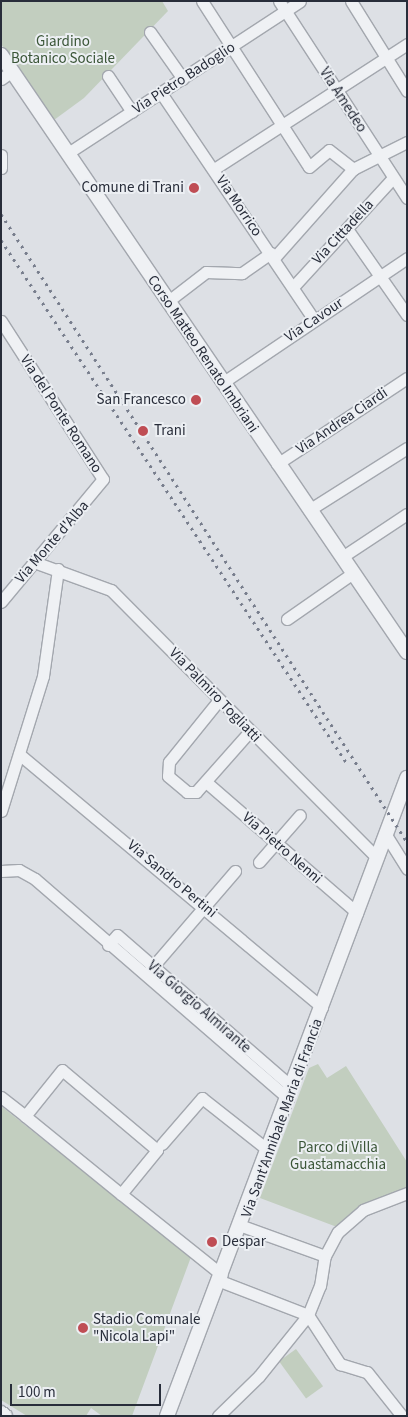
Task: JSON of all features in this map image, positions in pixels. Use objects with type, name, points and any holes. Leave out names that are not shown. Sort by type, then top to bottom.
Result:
[{"type":"street","points":[[202,1],[309,167],[329,150],[353,169]]},
{"type":"street","name":"Via Pietro Badoglio","points":[[68,153],[233,48],[282,6],[300,1]]},
{"type":"street","points":[[351,1],[407,91]]},
{"type":"street","name":"Via Amedeo","points":[[282,6],[407,198]]},
{"type":"street","points":[[150,32],[183,79]]},
{"type":"street","points":[[214,170],[407,44]]},
{"type":"street","name":"Corso Matteo Renato Imbriani","points":[[1,55],[7,75],[68,153],[277,464],[407,652]]},
{"type":"street","points":[[108,76],[132,112]]},
{"type":"street","name":"Via Morrico","points":[[162,93],[314,320]]},
{"type":"street","points":[[167,302],[206,272],[242,273],[272,256],[353,169],[380,158],[407,142]]},
{"type":"street","points":[[1,155],[1,168]]},
{"type":"street","name":"Via Cittadella","points":[[293,287],[393,178]]},
{"type":"street","points":[[347,229],[407,315]]},
{"type":"street","name":"Via Cavour","points":[[222,383],[407,258]]},
{"type":"street","name":"Via del Ponte Romano","points":[[1,322],[103,482]]},
{"type":"street","name":"Via Andrea Ciardi","points":[[277,464],[407,378]]},
{"type":"street","points":[[309,510],[407,448]]},
{"type":"street","name":"Via Monte d'Alba","points":[[1,602],[103,482]]},
{"type":"street","points":[[342,557],[407,514]]},
{"type":"street","name":"Via Palmiro Togliatti","points":[[34,562],[58,569],[111,590],[377,858]]},
{"type":"street","points":[[1,811],[20,754],[49,648],[58,569]]},
{"type":"street","points":[[287,619],[353,574]]},
{"type":"street","points":[[219,700],[167,766],[168,776],[187,792],[196,792],[250,732]]},
{"type":"street","name":"Via Sandro Pertini","points":[[20,754],[205,906],[322,1007]]},
{"type":"street","name":"Via Sant'Annibale Maria di Francia","points":[[167,1415],[242,1226],[407,778]]},
{"type":"street","name":"Via Pietro Nenni","points":[[206,782],[357,914]]},
{"type":"street","points":[[259,862],[300,815]]},
{"type":"street","points":[[386,835],[407,869]]},
{"type":"street","name":"Via Giorgio Almirante","points":[[1,870],[26,872],[145,977],[290,1092]]},
{"type":"street","points":[[145,977],[235,871]]},
{"type":"street","name":"Via Giorgio Almirante","points":[[108,945],[117,935],[290,1092]]},
{"type":"street","points":[[25,1116],[62,1070],[157,1150],[120,1194]]},
{"type":"street","points":[[1,1097],[221,1278],[308,1315],[340,1364],[367,1372],[402,1416]]},
{"type":"street","points":[[162,1144],[202,1098],[269,1151]]},
{"type":"street","points":[[218,1416],[259,1376],[308,1315],[320,1286],[325,1256],[338,1232],[358,1214],[407,1193]]},
{"type":"street","points":[[242,1226],[325,1256]]},
{"type":"street","points":[[1,1413],[5,1416]]},
{"type":"green space","name":"Giardino Botanico Sociale","points":[[1,1],[162,1],[168,11],[84,98],[54,120],[1,44]]},
{"type":"green space","name":"Parco di Villa Guastamacchia","points":[[318,1064],[327,1078],[346,1066],[407,1162],[407,1189],[337,1227],[260,1198],[309,1068]]},
{"type":"green space","name":"Stadio Comunale \"Nicola Lapi\"","points":[[1,1106],[191,1257],[132,1416],[102,1416],[91,1408],[86,1416],[27,1416],[1,1400]]},
{"type":"green space","points":[[296,1349],[323,1386],[306,1399],[279,1361]]},
{"type":"railway","points":[[1,214],[407,842]]},
{"type":"railway","points":[[1,240],[348,765]]},
{"type":"place","name":"Comune di Trani","points":[[194,188]]},
{"type":"place","name":"San Francesco","points":[[196,400]]},
{"type":"place","name":"Trani","points":[[143,431]]},
{"type":"place","name":"Despar","points":[[212,1242]]},
{"type":"place","name":"Stadio Comunale \"Nicola Lapi\"","points":[[83,1328]]}]
